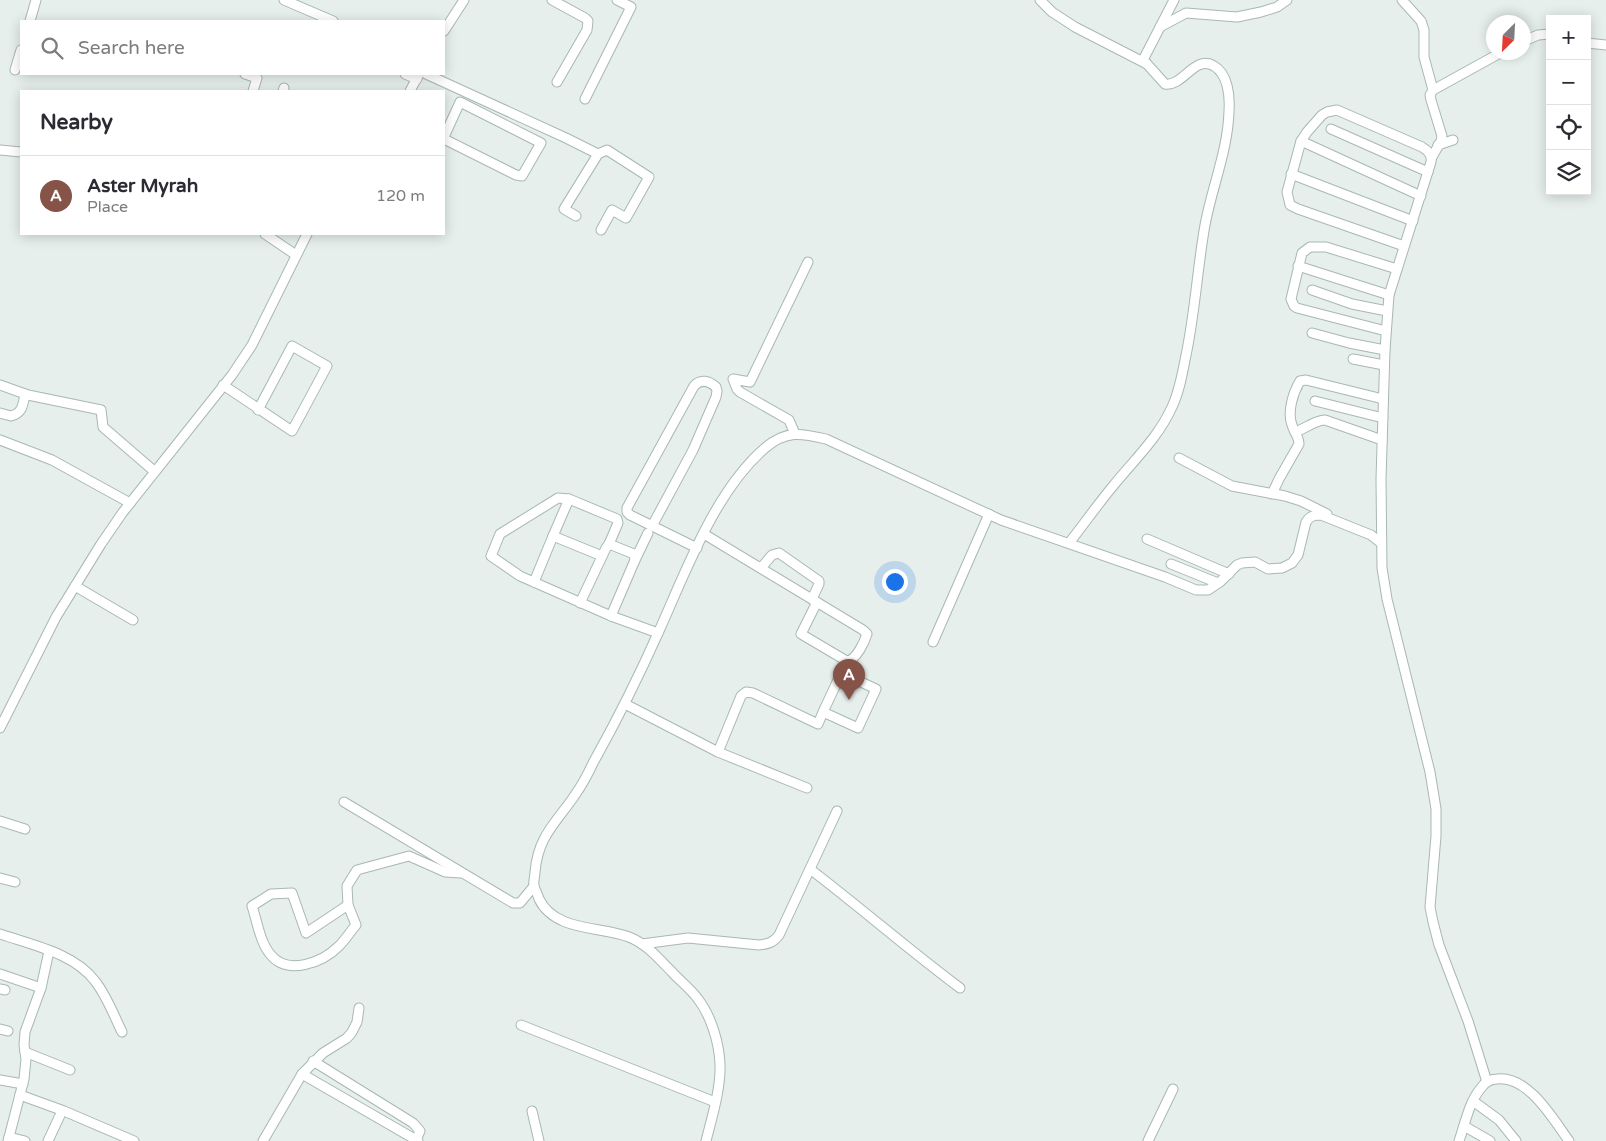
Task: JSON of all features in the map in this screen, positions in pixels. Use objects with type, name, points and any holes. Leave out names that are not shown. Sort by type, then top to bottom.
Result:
[{"type":"street","points":[[30,20],[36,0]]},
{"type":"street","points":[[284,0],[331,20]]},
{"type":"street","points":[[445,29],[464,0]]},
{"type":"street","points":[[552,0],[584,18],[588,25],[587,30],[557,82]]},
{"type":"street","points":[[586,99],[631,7],[617,0]]},
{"type":"street","points":[[1040,0],[1052,12],[1075,27],[1147,64]]},
{"type":"street","points":[[1069,543],[1113,485],[1156,436],[1173,406],[1180,383],[1191,330],[1204,227],[1227,132],[1229,97],[1224,76],[1210,63],[1204,63],[1168,84],[1161,81],[1143,60],[1174,0]]},
{"type":"street","points":[[1160,27],[1186,13],[1237,17],[1277,7],[1287,0]]},
{"type":"street","points":[[1402,0],[1421,21],[1424,30],[1424,57],[1432,90],[1430,95],[1442,132],[1432,157],[1389,295],[1383,399],[1382,568],[1387,599],[1424,745],[1436,809],[1436,836],[1430,906],[1433,922],[1439,945],[1468,1021],[1487,1082]]},
{"type":"street","points":[[1531,38],[1546,34]]},
{"type":"street","points":[[1591,43],[1606,45]]},
{"type":"street","points":[[15,70],[20,53]]},
{"type":"street","points":[[1432,90],[1487,60]]},
{"type":"street","points":[[248,75],[257,78],[253,90]]},
{"type":"street","points":[[428,75],[598,154]]},
{"type":"street","points":[[411,90],[418,76]]},
{"type":"street","points":[[445,136],[460,102],[541,143],[522,176],[516,175],[445,139]]},
{"type":"street","points":[[1404,246],[1293,206],[1288,199],[1287,192],[1301,141],[1322,115],[1337,110],[1422,147],[1432,157]]},
{"type":"street","points":[[1331,129],[1428,172]]},
{"type":"street","points":[[1438,145],[1453,140]]},
{"type":"street","points":[[1301,141],[1421,196]]},
{"type":"street","points":[[0,150],[20,152]]},
{"type":"street","points":[[576,216],[564,209],[598,154],[607,150],[649,177],[626,218],[612,210],[601,230]]},
{"type":"street","points":[[1292,174],[1413,221]]},
{"type":"street","points":[[266,235],[296,255]]},
{"type":"street","points":[[0,728],[47,633],[110,530],[252,345],[306,235]]},
{"type":"street","points":[[1386,331],[1297,308],[1291,300],[1302,253],[1310,247],[1326,247],[1397,269]]},
{"type":"street","points":[[795,434],[789,420],[740,392],[736,389],[733,379],[750,382],[808,262]]},
{"type":"street","points":[[1298,266],[1389,295]]},
{"type":"street","points":[[1312,290],[1352,304],[1387,311]]},
{"type":"street","points":[[1312,333],[1385,350]]},
{"type":"street","points":[[223,385],[258,410],[292,431],[327,366],[292,346],[258,410]]},
{"type":"street","points":[[1353,359],[1384,365]]},
{"type":"street","points":[[611,616],[635,560],[650,530],[693,450],[716,397],[716,387],[703,380],[694,386],[629,504],[627,512],[650,530],[697,548]]},
{"type":"street","points":[[1272,494],[1278,479],[1299,444],[1290,411],[1300,381],[1303,380],[1383,399]]},
{"type":"street","points":[[0,385],[25,394],[101,410],[103,427],[154,472]]},
{"type":"street","points":[[0,413],[11,416],[20,412],[25,394]]},
{"type":"street","points":[[1315,401],[1383,418]]},
{"type":"street","points":[[1295,432],[1320,420],[1325,420],[1382,440]]},
{"type":"street","points":[[706,1141],[715,1102],[720,1064],[716,1037],[708,1015],[698,999],[642,944],[628,937],[589,929],[554,916],[541,902],[534,886],[538,853],[545,836],[586,776],[625,704],[704,534],[724,498],[743,470],[766,447],[785,435],[804,434],[826,439],[990,514],[1196,590],[1208,590],[1229,574],[1237,565],[1249,561],[1268,568],[1282,568],[1292,563],[1298,555],[1303,529],[1309,518],[1312,506]]},
{"type":"street","points":[[0,440],[52,460],[130,503]]},
{"type":"street","points":[[1179,458],[1232,486],[1301,501],[1381,539]]},
{"type":"street","points":[[580,603],[618,523],[617,519],[569,498],[558,498],[500,534],[491,556],[520,576],[580,603],[611,616],[658,633]]},
{"type":"street","points":[[534,582],[569,498]]},
{"type":"street","points":[[933,642],[990,514]]},
{"type":"street","points":[[1309,518],[1321,515],[1381,539]]},
{"type":"street","points":[[704,534],[814,600],[867,634],[853,660],[845,660],[802,634],[814,600],[819,581],[779,553],[772,554],[761,568]]},
{"type":"street","points":[[552,536],[602,556]]},
{"type":"street","points":[[1148,538],[1229,574]]},
{"type":"street","points":[[609,544],[634,554],[635,560]]},
{"type":"street","points":[[1171,564],[1218,583]]},
{"type":"street","points":[[75,586],[133,620]]},
{"type":"street","points":[[718,752],[741,696],[746,692],[753,693],[818,724],[823,712],[838,680],[842,676],[846,675],[876,689],[858,728],[823,712]]},
{"type":"street","points":[[625,704],[718,752],[807,788]]},
{"type":"street","points":[[344,802],[517,904],[534,886]]},
{"type":"street","points":[[642,944],[688,938],[758,945],[770,944],[775,941],[837,811]]},
{"type":"street","points":[[0,821],[24,829]]},
{"type":"street","points":[[348,905],[306,933],[292,893],[271,894],[252,906],[269,953],[276,960],[301,966],[321,959],[338,947],[356,925],[348,905],[347,886],[356,870],[409,856],[445,872],[464,873]]},
{"type":"street","points":[[810,869],[858,905],[916,955],[960,988]]},
{"type":"street","points":[[0,878],[16,882]]},
{"type":"street","points":[[0,934],[74,962],[94,980],[122,1032]]},
{"type":"street","points":[[25,1141],[9,1139],[25,1068],[25,1032],[41,988],[49,951]]},
{"type":"street","points":[[0,974],[41,988]]},
{"type":"street","points":[[263,1141],[302,1074],[313,1061],[352,1032],[357,1022],[359,1008]]},
{"type":"street","points":[[521,1026],[715,1102]]},
{"type":"street","points":[[25,1052],[70,1070]]},
{"type":"street","points":[[302,1074],[417,1140],[420,1130],[413,1123],[313,1061]]},
{"type":"street","points":[[1459,1141],[1473,1101],[1480,1088],[1494,1079],[1505,1078],[1520,1083],[1531,1092],[1569,1141]]},
{"type":"street","points":[[0,1080],[22,1084]]},
{"type":"street","points":[[1148,1141],[1173,1089]]},
{"type":"street","points":[[20,1095],[134,1141]]},
{"type":"street","points":[[1473,1101],[1499,1120],[1516,1141]]},
{"type":"street","points":[[48,1141],[62,1111]]},
{"type":"street","points":[[532,1111],[539,1141]]},
{"type":"street","points":[[1464,1126],[1490,1141]]},
{"type":"place","name":"Aster Myrah","points":[[849,700]]}]
